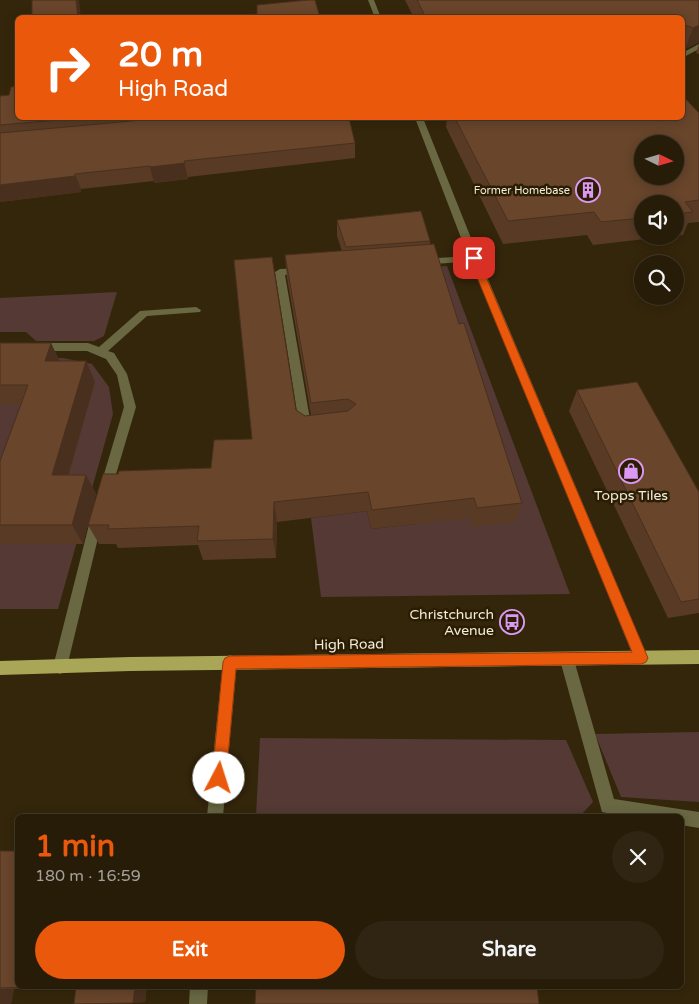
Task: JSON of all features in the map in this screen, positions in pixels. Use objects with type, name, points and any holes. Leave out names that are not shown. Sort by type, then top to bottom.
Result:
[{"type":"main road","name":"High Road","points":[[0,668],[230,662],[567,660],[699,656]]},
{"type":"street","points":[[371,0],[377,15]]},
{"type":"street","points":[[688,55],[699,46]]},
{"type":"street","points":[[420,120],[474,258],[642,658]]},
{"type":"street","points":[[416,263],[474,258]]},
{"type":"street","points":[[314,430],[306,431],[280,272],[319,270]]},
{"type":"street","points":[[100,352],[144,313],[196,310]]},
{"type":"street","points":[[29,346],[88,347],[110,356],[122,374],[130,407],[101,504],[60,666]]},
{"type":"street","points":[[567,660],[608,806],[662,814]]},
{"type":"street","points":[[215,814],[230,662]]},
{"type":"street","points":[[684,818],[699,820]]},
{"type":"street","points":[[198,1004],[199,989]]},
{"type":"shaded area","points":[[447,266],[570,594],[321,597],[311,518],[367,511],[371,529],[415,524],[413,268]]},
{"type":"shaded area","points":[[117,292],[104,336],[94,341],[36,341],[26,332],[0,332],[0,298]]},
{"type":"shaded area","points":[[0,358],[63,358],[92,364],[109,387],[113,414],[58,609],[0,609]]},
{"type":"shaded area","points":[[699,732],[699,802],[621,797],[595,734]]},
{"type":"shaded area","points":[[260,738],[566,740],[593,802],[582,814],[256,814]]},
{"type":"building","points":[[32,0],[76,0],[78,15],[32,15]]},
{"type":"building","points":[[315,0],[319,15],[236,15],[257,14],[257,5]]},
{"type":"building","points":[[417,0],[699,0],[699,25],[693,28],[685,25],[685,15],[424,15]]},
{"type":"building","points":[[15,86],[15,120],[58,120],[0,125],[0,96],[9,95],[11,87]]},
{"type":"building","name":"Former Homebase","points":[[685,98],[699,113],[699,200],[685,202],[693,212],[684,213],[684,195],[634,195],[634,219],[601,222],[594,212],[508,221],[456,120],[685,120]]},
{"type":"building","points":[[142,120],[349,120],[355,143],[184,161],[185,163],[75,174],[75,176],[0,185],[0,133]]},
{"type":"building","points":[[421,211],[430,241],[346,247],[337,220]]},
{"type":"building","points":[[434,244],[459,324],[464,323],[522,503],[477,508],[474,498],[372,510],[368,492],[274,502],[273,539],[197,541],[199,526],[108,529],[109,525],[88,525],[103,474],[118,474],[119,471],[211,468],[214,440],[252,439],[234,260],[272,257],[296,410],[305,416],[348,411],[356,404],[348,399],[311,403],[285,255]]},
{"type":"building","points":[[0,343],[51,343],[45,361],[86,361],[52,475],[86,475],[72,525],[0,525],[0,461],[28,385],[0,385]]},
{"type":"building","name":"Topps Tiles","points":[[637,382],[699,492],[699,599],[681,602],[577,390]]},
{"type":"building","points":[[0,851],[15,851],[15,988],[0,988]]},
{"type":"building","points":[[76,989],[135,989],[133,1003],[74,1004]]},
{"type":"building","points":[[256,989],[537,989],[539,1004],[255,1004]]},
{"type":"place","name":"Former Homebase","points":[[588,190]]},
{"type":"place","name":"Topps Tiles","points":[[631,471]]},
{"type":"place","name":"Christchurch Avenue","points":[[512,622]]},
{"type":"route","points":[[219,778],[230,662],[642,658],[474,258]]}]
